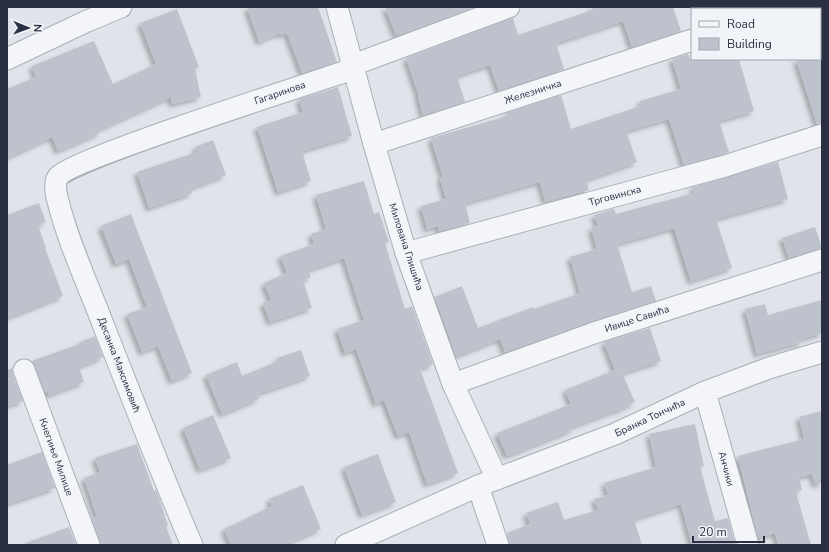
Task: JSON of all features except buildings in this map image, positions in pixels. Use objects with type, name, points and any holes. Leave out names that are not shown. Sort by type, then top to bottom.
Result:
[{"type":"street","points":[[7,59],[85,22],[121,7]]},
{"type":"street","name":"Милована Глишића","points":[[337,7],[374,144],[406,253],[453,384],[497,479]]},
{"type":"street","name":"Гагаринова","points":[[55,182],[58,175],[93,159],[344,72],[353,65],[509,7]]},
{"type":"street","name":"Железничка","points":[[374,144],[691,40]]},
{"type":"street","name":"Трговинска","points":[[406,253],[725,166],[822,135]]},
{"type":"street","name":"Десанка Максимовић","points":[[55,182],[58,201],[77,257],[159,469],[192,545]]},
{"type":"street","name":"Ивице Савића","points":[[453,384],[594,333],[822,260]]},
{"type":"street","name":"Бранка Тончића","points":[[346,545],[478,486],[615,434],[705,392],[769,368],[822,352]]},
{"type":"street","name":"Кнегиње Милице","points":[[24,370],[89,545]]},
{"type":"street","name":"Анчики","points":[[705,392],[748,545]]},
{"type":"street","points":[[478,486],[498,545]]}]
